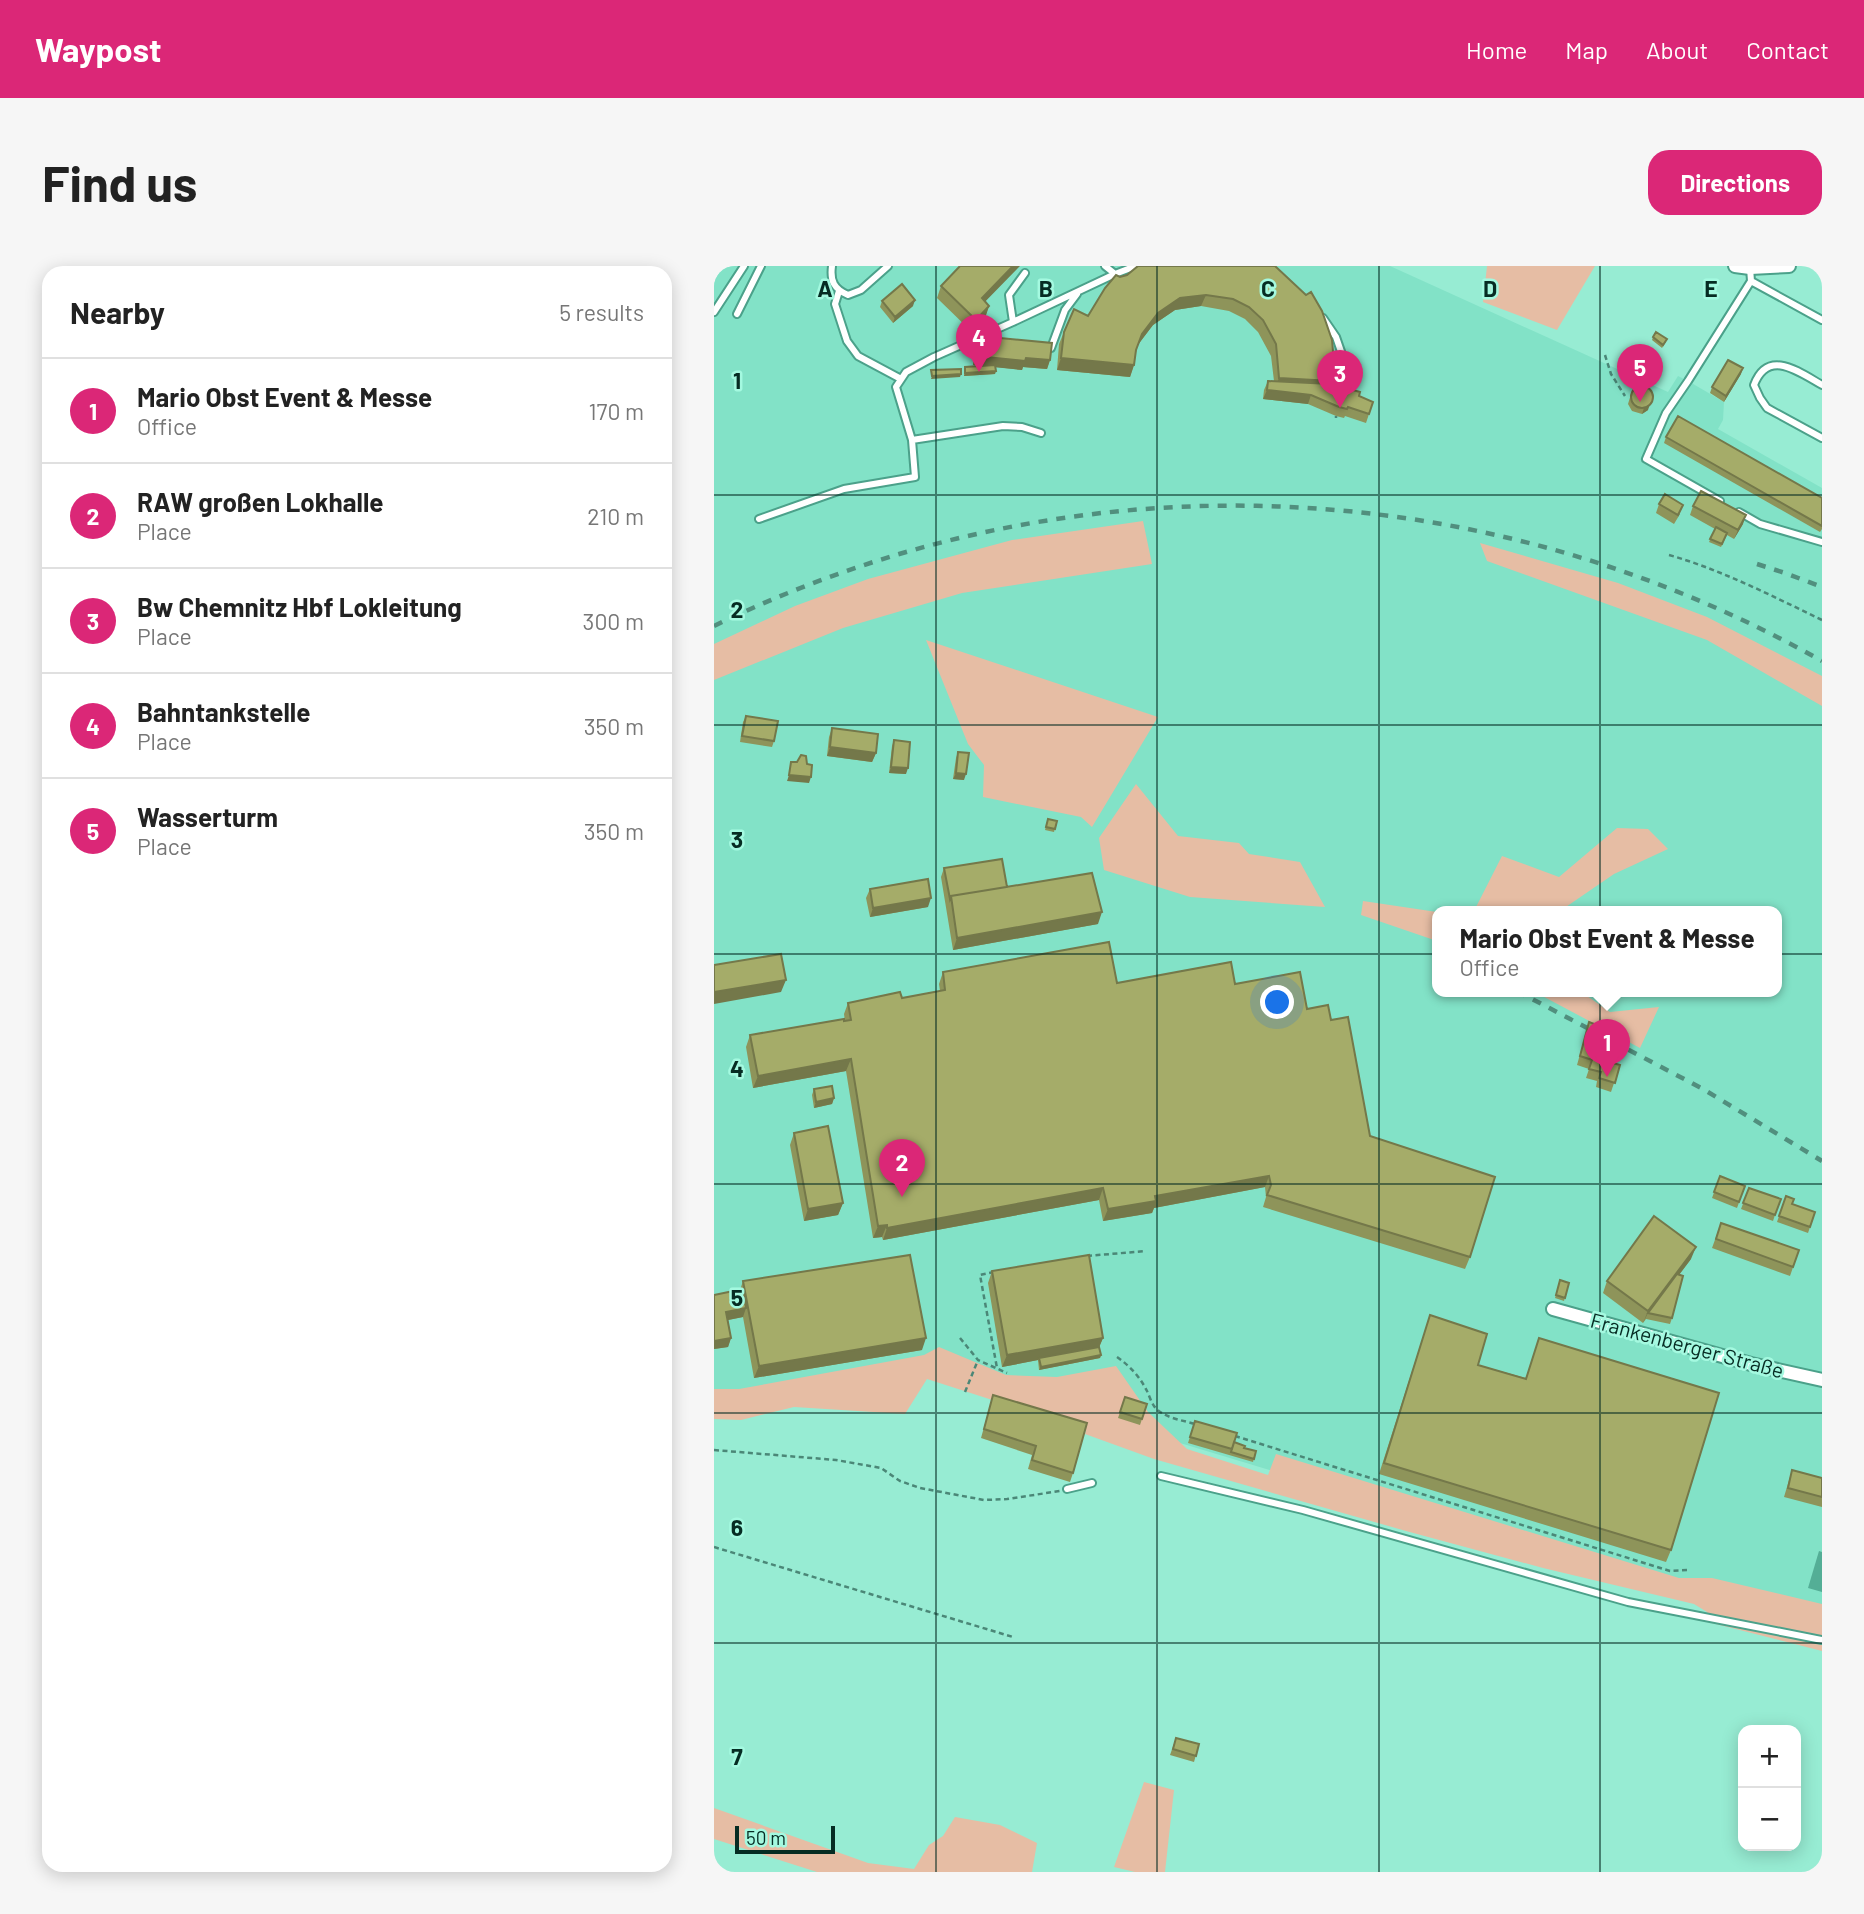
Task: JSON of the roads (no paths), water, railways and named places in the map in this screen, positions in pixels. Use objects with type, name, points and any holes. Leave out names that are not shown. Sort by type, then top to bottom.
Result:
[{"type":"street","points":[[1735,266],[1750,274],[1788,266]]},
{"type":"street","name":"Frankenberger Straße","points":[[1553,1310],[1751,1364],[1822,1380]]},
{"type":"lane","points":[[714,312],[744,266]]},
{"type":"lane","points":[[737,314],[761,266]]},
{"type":"lane","points":[[832,266],[833,284],[839,292],[848,295],[861,290],[888,266]]},
{"type":"lane","points":[[1105,266],[1115,274]]},
{"type":"lane","points":[[759,519],[844,489],[915,477],[912,440],[896,387],[906,372],[1136,266]]},
{"type":"lane","points":[[1013,322],[1009,295],[1025,273]]},
{"type":"lane","points":[[1726,505],[1646,459],[1666,413],[1688,381],[1750,274],[1822,320]]},
{"type":"lane","points":[[839,292],[835,303],[847,341],[858,356],[901,379]]},
{"type":"lane","points":[[1039,346],[1051,348],[1065,310],[1079,292]]},
{"type":"lane","points":[[1316,308],[1336,337],[1346,366],[1345,391]]},
{"type":"lane","points":[[977,338],[990,340]]},
{"type":"lane","points":[[1822,385],[1787,366],[1776,365],[1766,367],[1758,375],[1754,385],[1767,408],[1822,438]]},
{"type":"lane","points":[[1666,413],[1678,420]]},
{"type":"lane","points":[[912,440],[1003,426],[1022,427],[1041,433]]},
{"type":"lane","points":[[1737,511],[1760,524],[1822,542]]},
{"type":"lane","points":[[1161,1476],[1303,1510],[1628,1602],[1822,1640]]},
{"type":"lane","points":[[1067,1489],[1092,1483]]},
{"type":"railway","points":[[714,626],[849,570],[989,531],[1130,510],[1272,506],[1414,519],[1554,550],[1690,597],[1822,661]]},
{"type":"railway","points":[[1757,564],[1822,587]]},
{"type":"railway","points":[[1528,997],[1703,1089],[1822,1161]]},
{"type":"place","name":"Bahntankstelle","points":[[979,372]]},
{"type":"place","name":"Wasserturm","points":[[1640,402]]},
{"type":"place","name":"Bw Chemnitz Hbf Lokleitung","points":[[1340,408]]},
{"type":"place","name":"Mario Obst Event & Messe","points":[[1607,1077]]},
{"type":"place","name":"RAW großen Lokhalle","points":[[902,1197]]}]
